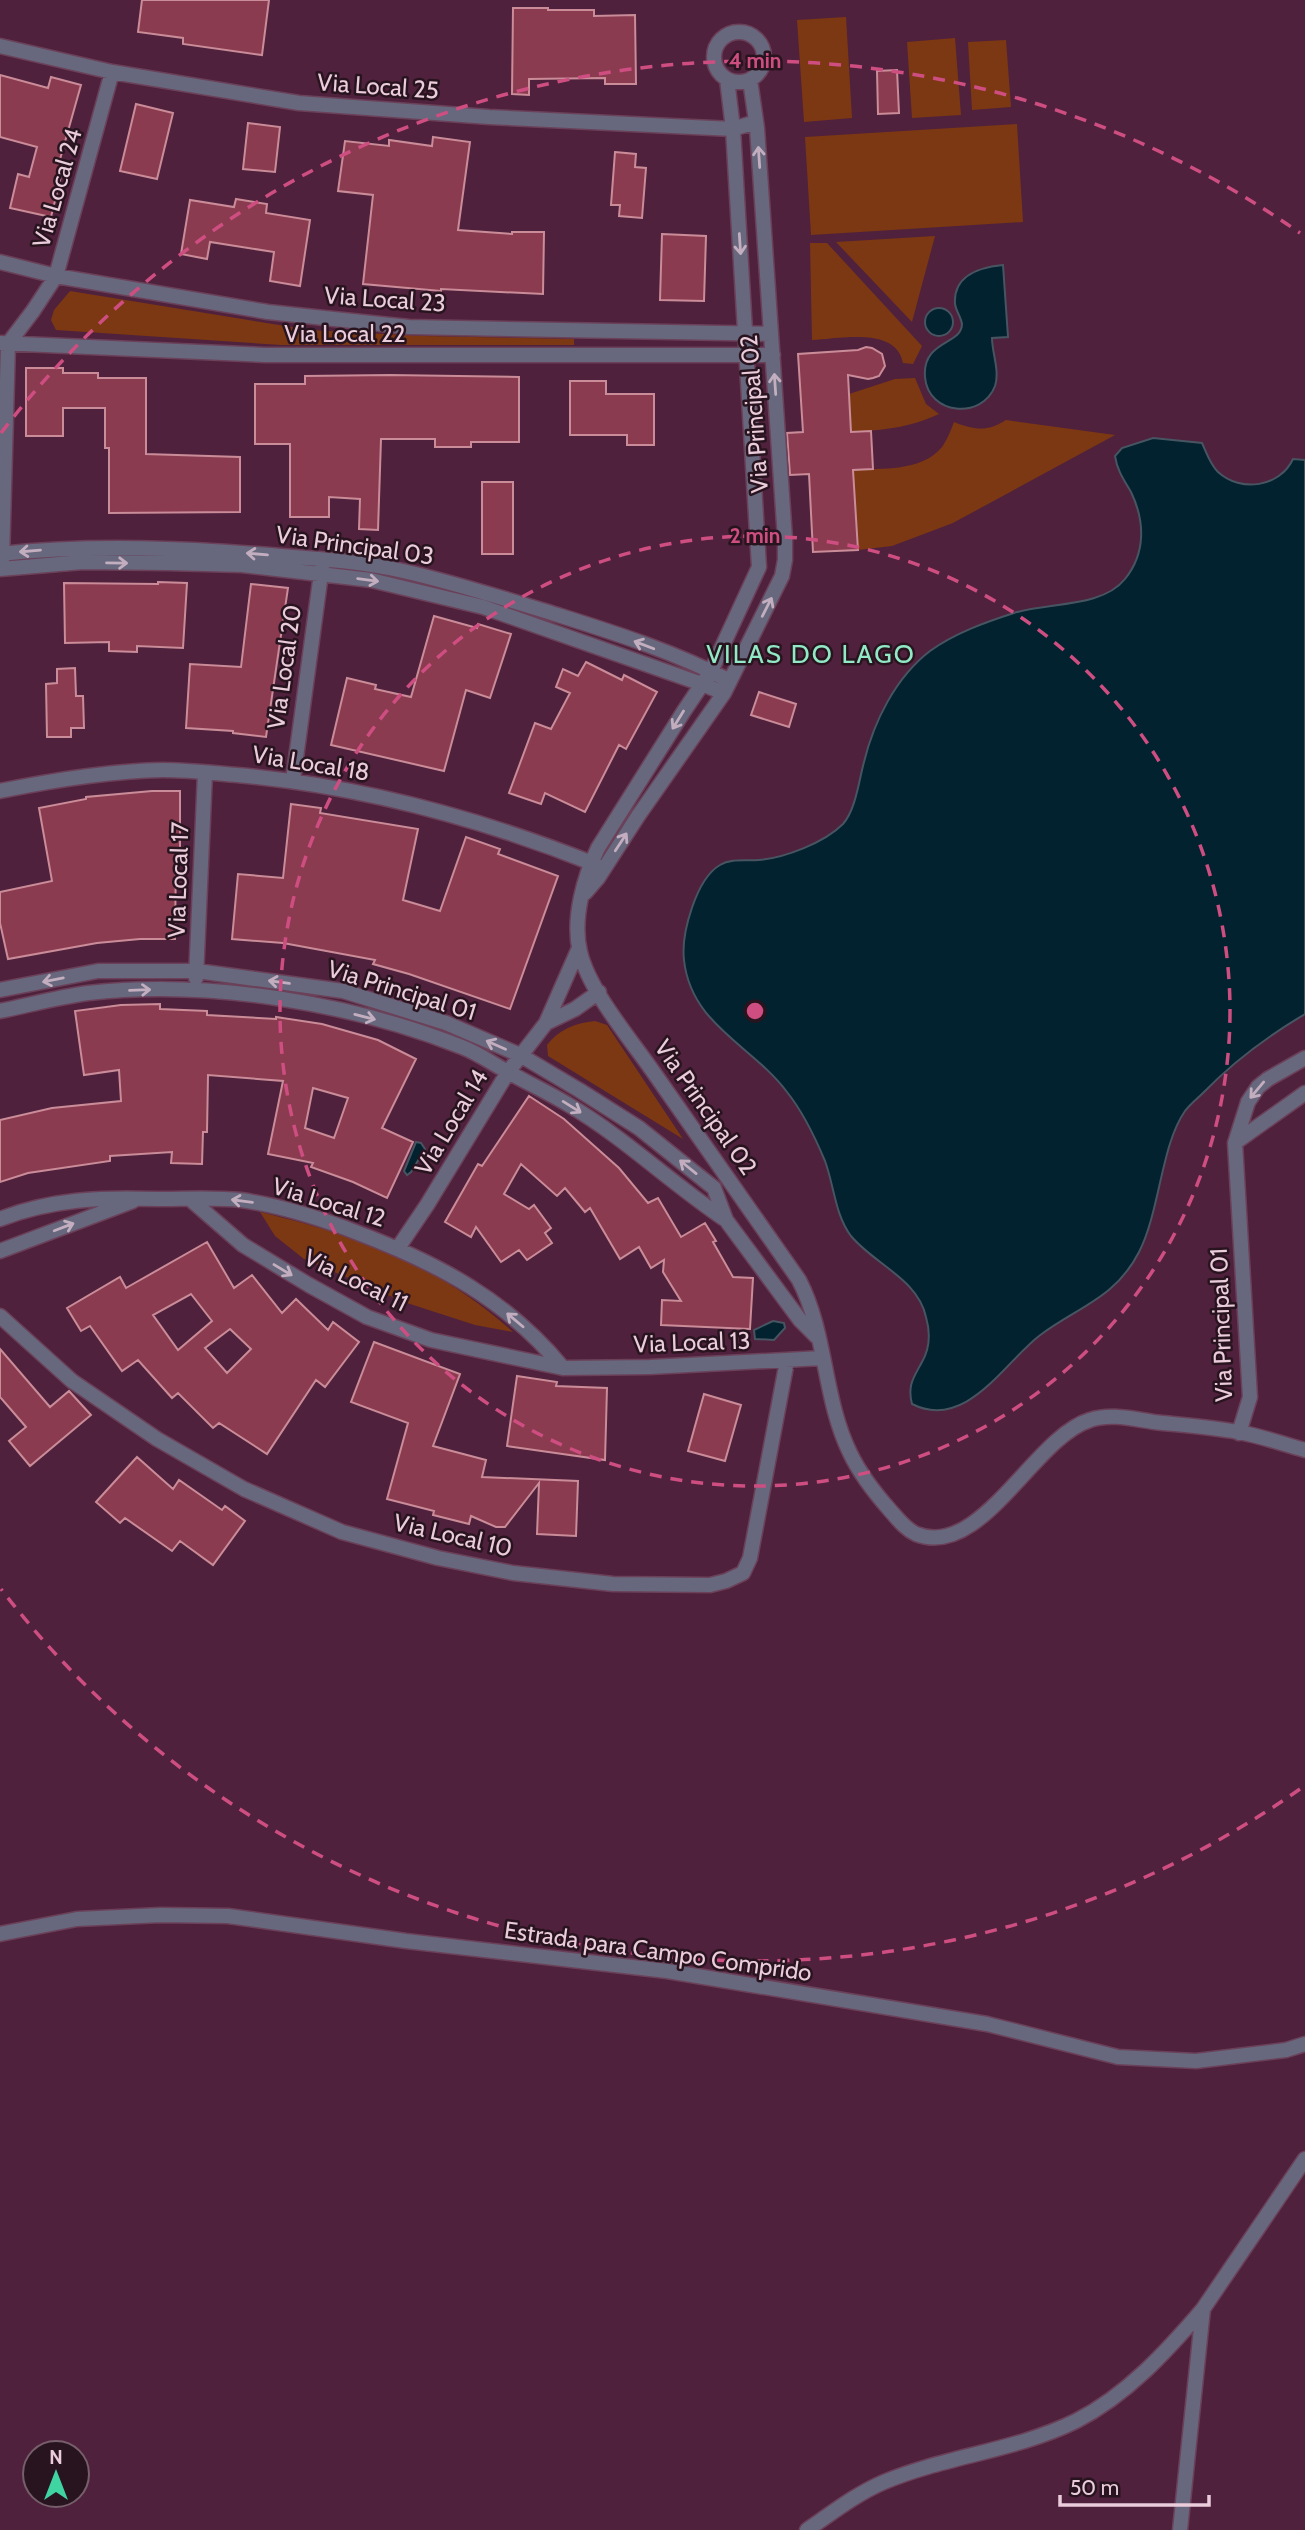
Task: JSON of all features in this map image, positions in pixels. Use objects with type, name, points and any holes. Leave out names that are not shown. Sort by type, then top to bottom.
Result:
[{"type":"street","name":"Via Principal 02","points":[[598,865],[598,848],[711,671],[759,567],[733,129],[727,79],[715,65],[716,48],[725,36],[742,32],[759,40],[765,56],[762,68],[750,80],[757,128],[774,355],[785,559],[776,589],[727,687],[638,816],[598,865],[582,897],[578,922],[579,948],[585,970],[599,992],[799,1280],[815,1318],[817,1337]]},
{"type":"street","name":"Via Local 25","points":[[0,46],[112,72],[299,103],[489,117],[733,129],[748,124],[757,128]]},
{"type":"street","name":"Via Local 24","points":[[4,344],[33,312],[56,276],[112,72]]},
{"type":"street","points":[[727,79],[739,82],[750,80]]},
{"type":"street","name":"Via Local 23","points":[[0,262],[56,276],[268,312],[408,327],[771,334]]},
{"type":"street","points":[[587,354],[589,330]]},
{"type":"street","points":[[1,562],[4,344]]},
{"type":"street","name":"Via Local 22","points":[[4,344],[265,355],[774,355]]},
{"type":"street","name":"Via Principal 03","points":[[1,562],[66,548],[149,549],[323,559],[400,570],[484,592],[606,630],[711,671],[727,687]]},
{"type":"street","name":"Via Local 20","points":[[293,780],[323,559]]},
{"type":"street","name":"Via Principal 03","points":[[1,562],[242,565],[371,580],[483,607],[702,684],[727,687]]},
{"type":"street","name":"Via Local 18","points":[[0,791],[42,782],[165,770],[293,780],[393,799],[492,828],[598,865]]},
{"type":"street","name":"Via Local 17","points":[[195,990],[205,773]]},
{"type":"street","name":"Via Local 14","points":[[398,1248],[508,1072],[546,1023],[579,948]]},
{"type":"street","name":"Via Principal 01","points":[[0,990],[98,971],[197,971],[343,991],[446,1023],[520,1055],[639,1128],[714,1188],[726,1220],[800,1320],[817,1337],[835,1416],[850,1453],[870,1487],[902,1524],[916,1534],[932,1537],[950,1535],[970,1525],[1000,1499],[1056,1438],[1092,1419],[1115,1417],[1239,1433],[1250,1397],[1235,1143],[1248,1102],[1258,1087],[1305,1058]]},
{"type":"street","name":"Via Principal 01","points":[[0,1011],[88,993],[195,990],[254,995],[326,1007],[410,1028],[464,1048],[569,1105],[626,1143],[696,1200],[726,1220]]},
{"type":"street","name":"Via Local 14","points":[[546,1023],[575,1009],[599,992]]},
{"type":"street","points":[[1235,1143],[1305,1093]]},
{"type":"street","name":"Via Local 12","points":[[0,1219],[20,1211],[101,1197],[238,1200],[284,1208],[398,1248],[448,1271],[494,1302],[543,1344],[563,1368]]},
{"type":"street","points":[[0,1251],[141,1198]]},
{"type":"street","name":"Via Local 11","points":[[190,1199],[243,1245],[367,1317],[431,1340],[563,1368]]},
{"type":"street","name":"Via Local 10","points":[[0,1315],[72,1381],[157,1439],[244,1489],[342,1532],[438,1558],[488,1568],[613,1584],[709,1585],[743,1573],[751,1558],[787,1361]]},
{"type":"street","name":"Via Local 13","points":[[563,1368],[650,1367],[822,1358]]},
{"type":"street","points":[[1239,1433],[1305,1450]]},
{"type":"street","name":"Estrada para Campo Comprido","points":[[0,1934],[77,1919],[161,1915],[228,1916],[749,1984],[987,2024],[1118,2057],[1196,2061],[1286,2050],[1305,2045]]},
{"type":"street","points":[[807,2530],[842,2505],[884,2482],[1023,2443],[1078,2420],[1127,2387],[1165,2353],[1203,2309],[1305,2158]]},
{"type":"street","points":[[1180,2530],[1203,2309]]},
{"type":"shaded area","points":[[846,17],[852,118],[804,122],[797,20]]},
{"type":"shaded area","points":[[955,38],[961,115],[912,118],[907,42]]},
{"type":"shaded area","points":[[1006,40],[1011,107],[972,110],[968,42]]},
{"type":"shaded area","points":[[1017,124],[1023,222],[811,235],[805,137]]},
{"type":"shaded area","points":[[935,236],[912,322],[836,242]]},
{"type":"shaded area","points":[[810,243],[827,243],[922,346],[913,364],[903,363],[898,351],[878,339],[851,337],[812,340]]},
{"type":"shaded area","points":[[70,291],[310,330],[423,336],[574,339],[574,345],[281,345],[56,330],[51,320],[54,310]]},
{"type":"shaded area","points":[[915,378],[926,404],[939,414],[896,428],[851,432],[849,394],[895,379]]},
{"type":"shaded area","points":[[1006,420],[1115,435],[953,523],[892,546],[858,550],[853,470],[901,467],[924,461],[942,447],[954,422],[981,428]]},
{"type":"shaded area","points":[[595,1021],[607,1025],[683,1139],[548,1056],[547,1045],[562,1031],[581,1023]]},
{"type":"shaded area","points":[[260,1212],[330,1231],[395,1255],[456,1288],[513,1332],[475,1325],[404,1302],[304,1259],[275,1236]]},
{"type":"water","points":[[1003,265],[1008,337],[992,338],[997,374],[995,386],[979,404],[968,408],[945,406],[928,390],[926,365],[935,350],[960,331],[962,324],[955,304],[956,294],[964,279],[986,268]]},
{"type":"water","points":[[939,308],[949,312],[953,322],[949,332],[939,336],[929,332],[925,322],[929,312]]},
{"type":"water","points":[[1153,438],[1202,443],[1218,472],[1238,483],[1259,484],[1270,481],[1279,476],[1293,459],[1305,460],[1305,1014],[1239,1059],[1185,1111],[1177,1125],[1165,1160],[1146,1236],[1139,1252],[1119,1281],[1094,1301],[1039,1336],[983,1390],[950,1409],[932,1410],[912,1404],[910,1392],[928,1345],[928,1328],[921,1304],[905,1282],[851,1236],[838,1209],[825,1161],[793,1100],[773,1076],[710,1018],[698,1001],[689,982],[684,960],[688,922],[697,894],[711,872],[720,865],[729,861],[769,859],[792,853],[815,843],[843,824],[854,803],[868,747],[880,716],[907,674],[930,651],[960,633],[1014,613],[1089,600],[1103,595],[1125,579],[1137,559],[1141,525],[1136,503],[1115,456],[1122,448]]},
{"type":"water","points":[[416,1142],[421,1143],[425,1149],[407,1175],[404,1171]]},
{"type":"water","points":[[773,1321],[784,1323],[785,1328],[774,1340],[755,1339],[754,1330]]},
{"type":"building","points":[[142,0],[269,0],[262,55],[183,44],[183,38],[138,32]]},
{"type":"building","points":[[513,8],[594,10],[594,16],[635,15],[636,84],[605,84],[605,78],[529,79],[529,95],[512,94]]},
{"type":"building","points":[[897,70],[899,113],[878,114],[877,71]]},
{"type":"building","points":[[0,75],[48,88],[51,77],[81,85],[59,163],[64,164],[51,217],[10,208],[18,174],[29,177],[37,147],[0,137]]},
{"type":"building","points":[[136,104],[173,113],[157,179],[120,171]]},
{"type":"building","points":[[248,123],[280,127],[275,172],[243,169]]},
{"type":"building","points":[[433,137],[470,142],[458,230],[512,234],[544,232],[543,294],[441,291],[363,284],[373,195],[338,191],[345,141],[389,146],[389,140],[432,146]]},
{"type":"building","points":[[615,152],[636,154],[635,167],[646,168],[642,218],[619,216],[620,205],[611,205]]},
{"type":"building","points":[[236,199],[267,204],[266,213],[310,220],[300,286],[270,281],[274,252],[210,242],[207,259],[181,254],[190,200],[234,207]]},
{"type":"building","points":[[662,234],[706,236],[704,301],[660,300]]},
{"type":"building","points":[[866,347],[882,354],[885,366],[879,376],[873,378],[848,375],[851,432],[871,431],[873,469],[853,470],[858,550],[813,552],[809,474],[790,475],[787,433],[803,432],[798,354],[858,350]]},
{"type":"building","points":[[26,368],[63,368],[63,373],[98,373],[98,378],[146,378],[146,454],[240,457],[240,512],[109,513],[109,448],[105,448],[105,408],[63,408],[63,436],[26,436]]},
{"type":"building","points":[[305,376],[519,377],[519,442],[471,442],[471,447],[435,447],[435,439],[381,439],[378,530],[359,529],[360,499],[329,497],[329,517],[290,517],[290,444],[255,444],[255,384],[305,384]]},
{"type":"building","points":[[570,381],[606,381],[606,394],[654,394],[654,445],[627,445],[627,435],[570,435]]},
{"type":"building","points":[[482,482],[513,482],[513,554],[482,554]]},
{"type":"building","points":[[64,583],[187,583],[183,648],[137,646],[137,652],[109,651],[109,642],[65,643]]},
{"type":"building","points":[[251,584],[288,588],[266,737],[233,731],[186,728],[190,664],[241,667]]},
{"type":"building","points":[[434,616],[477,628],[478,624],[511,634],[490,698],[466,690],[444,771],[331,745],[347,678],[376,685],[375,689],[411,697]]},
{"type":"building","points":[[586,662],[622,680],[624,675],[657,692],[626,749],[619,745],[585,812],[545,793],[541,804],[509,793],[535,723],[551,729],[570,693],[556,687],[563,669],[578,676]]},
{"type":"building","points":[[75,668],[76,696],[83,696],[84,728],[71,728],[71,737],[47,737],[46,684],[57,683],[57,669]]},
{"type":"building","points":[[759,692],[796,704],[789,727],[751,715]]},
{"type":"building","points":[[180,791],[180,855],[176,855],[175,939],[97,943],[8,959],[0,923],[0,892],[52,881],[39,808],[86,797]]},
{"type":"building","points":[[291,804],[321,808],[320,813],[418,829],[403,900],[440,911],[466,837],[500,849],[498,854],[558,876],[510,1009],[373,964],[375,960],[283,943],[232,939],[238,874],[283,878]]},
{"type":"building","points":[[160,1004],[160,1009],[207,1011],[207,1015],[276,1017],[322,1024],[378,1040],[416,1059],[382,1128],[413,1142],[387,1198],[311,1167],[313,1163],[268,1154],[283,1081],[208,1075],[207,1132],[203,1132],[202,1164],[171,1163],[172,1152],[110,1156],[110,1161],[28,1173],[0,1182],[0,1120],[52,1108],[121,1101],[119,1070],[84,1075],[75,1011],[121,1005]],"holes":[[[313,1088],[348,1098],[334,1138],[305,1128]]]},
{"type":"building","points":[[529,1096],[564,1119],[619,1168],[648,1203],[658,1198],[681,1237],[705,1223],[733,1277],[753,1278],[750,1329],[661,1325],[662,1300],[681,1301],[663,1272],[664,1260],[651,1268],[639,1247],[620,1259],[590,1208],[585,1212],[565,1188],[557,1196],[521,1164],[504,1194],[529,1209],[534,1205],[551,1228],[545,1233],[552,1243],[527,1260],[519,1250],[501,1262],[476,1227],[471,1237],[445,1222],[478,1164],[482,1166]]},
{"type":"building","points":[[207,1242],[234,1288],[252,1275],[282,1313],[296,1299],[328,1330],[333,1322],[359,1342],[325,1387],[316,1380],[267,1454],[219,1423],[213,1428],[178,1393],[172,1398],[138,1360],[122,1371],[90,1326],[81,1331],[67,1308],[120,1277],[126,1288]],"holes":[[[191,1294],[212,1321],[178,1350],[153,1315]],[[230,1329],[251,1349],[227,1373],[205,1348]]]},
{"type":"building","points":[[374,1342],[460,1374],[433,1446],[486,1460],[482,1477],[578,1481],[576,1536],[537,1534],[539,1483],[505,1527],[496,1527],[471,1516],[469,1524],[433,1515],[434,1511],[387,1499],[408,1423],[351,1402]]},
{"type":"building","points":[[0,1349],[50,1407],[69,1391],[91,1415],[30,1466],[9,1441],[26,1427],[0,1397]]},
{"type":"building","points":[[517,1376],[557,1382],[556,1386],[607,1388],[605,1460],[507,1446]]},
{"type":"building","points":[[704,1394],[741,1405],[725,1461],[688,1451]]},
{"type":"building","points":[[137,1457],[173,1489],[179,1480],[222,1510],[225,1506],[245,1521],[213,1565],[180,1541],[172,1551],[125,1518],[120,1523],[96,1502]]},
{"type":"district","name":"VILAS DO LAGO","points":[[811,654]]}]
